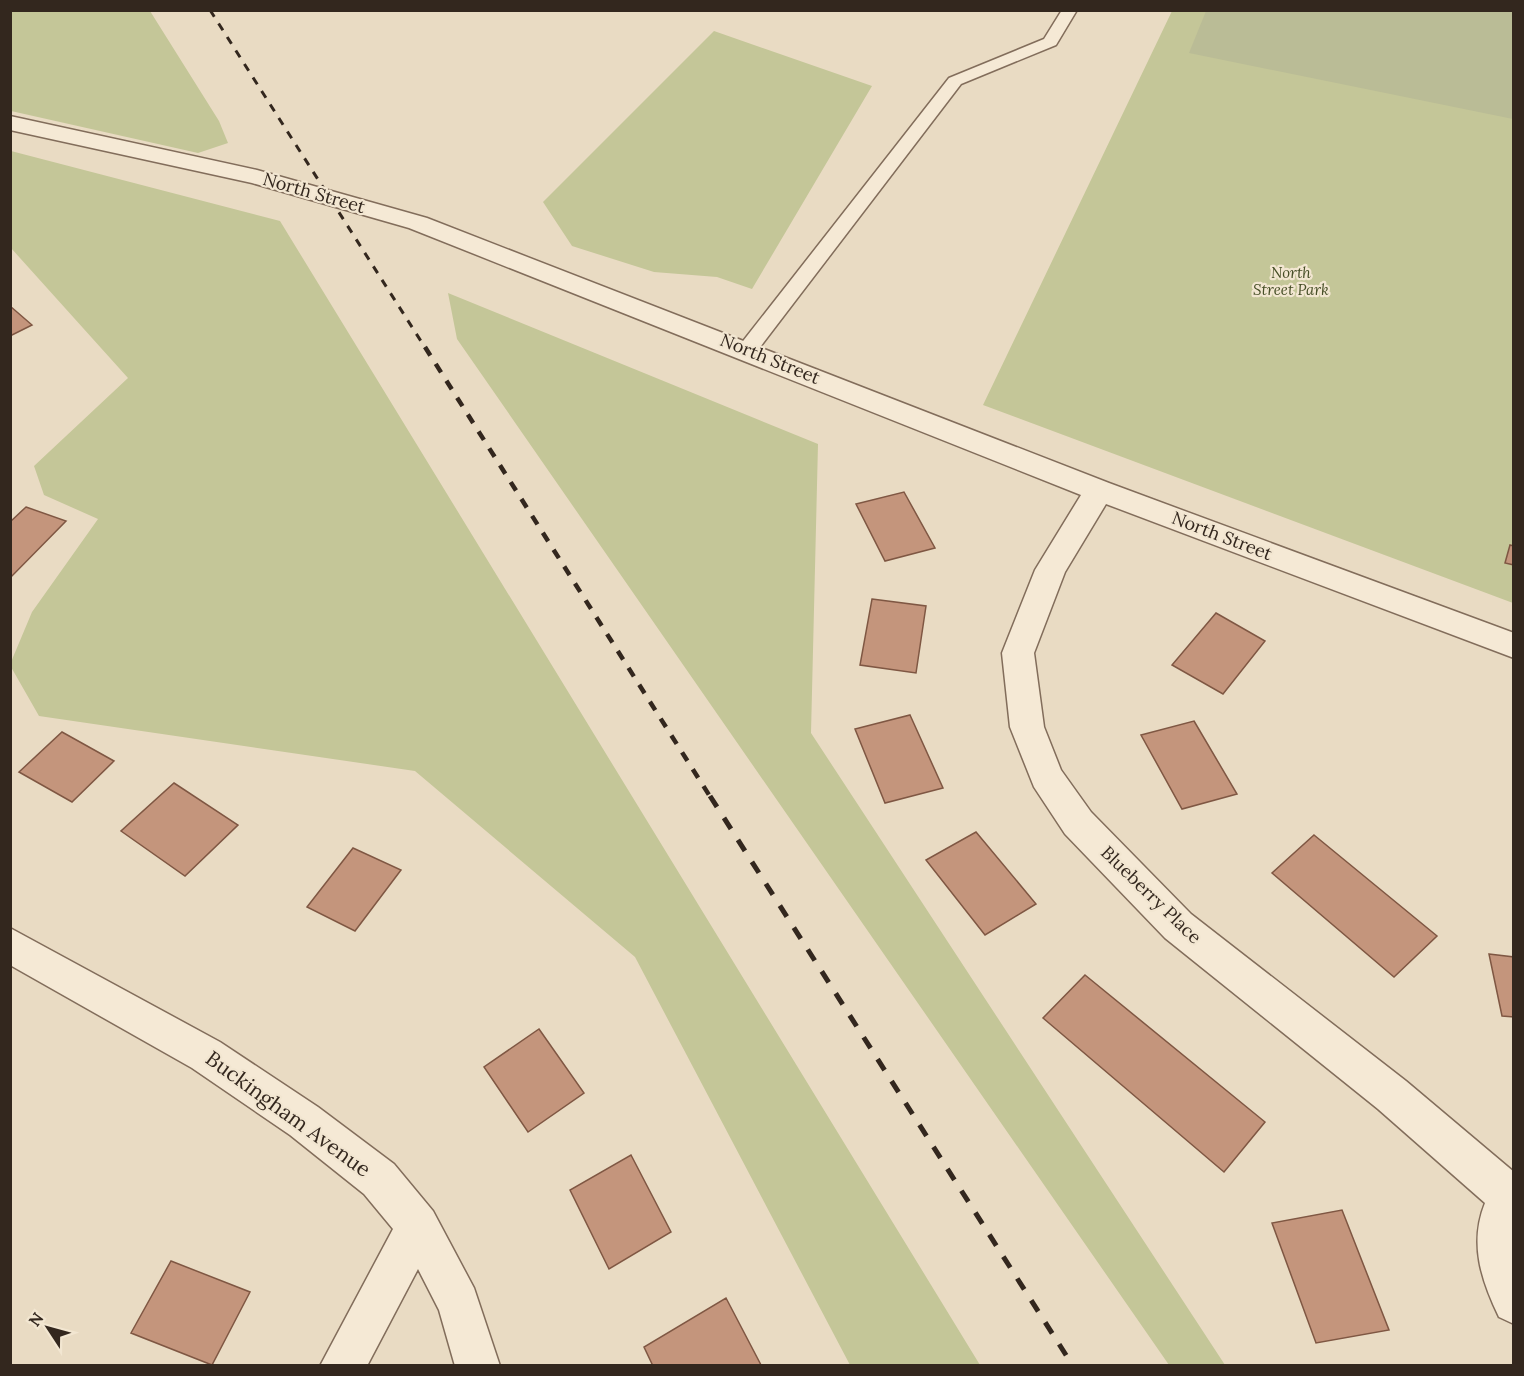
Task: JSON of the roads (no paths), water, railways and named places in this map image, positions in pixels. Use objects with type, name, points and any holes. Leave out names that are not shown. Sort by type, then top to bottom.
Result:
[{"type":"street","name":"North Street","points":[[10,123],[256,177],[418,223],[747,350],[1099,490],[1514,646]]},
{"type":"street","name":"Blueberry Place","points":[[1099,490],[1050,570],[1018,653],[1028,727],[1046,777],[1078,823],[1178,926],[1392,1095],[1512,1195],[1499,1223],[1497,1255],[1507,1290],[1514,1302]]},
{"type":"street","name":"Buckingham Avenue","points":[[10,945],[206,1055],[304,1121],[379,1179],[418,1226],[459,1303],[478,1365]]},
{"type":"street","points":[[342,1365],[418,1226]]},
{"type":"lane","points":[[747,350],[955,81],[1050,42],[1070,10]]},
{"type":"railway","points":[[210,10],[426,349]]},
{"type":"railway","points":[[425,347],[711,798]]},
{"type":"railway","points":[[710,796],[1073,1366]]},
{"type":"park label","name":"North Street Park","points":[[1291,282]]}]
